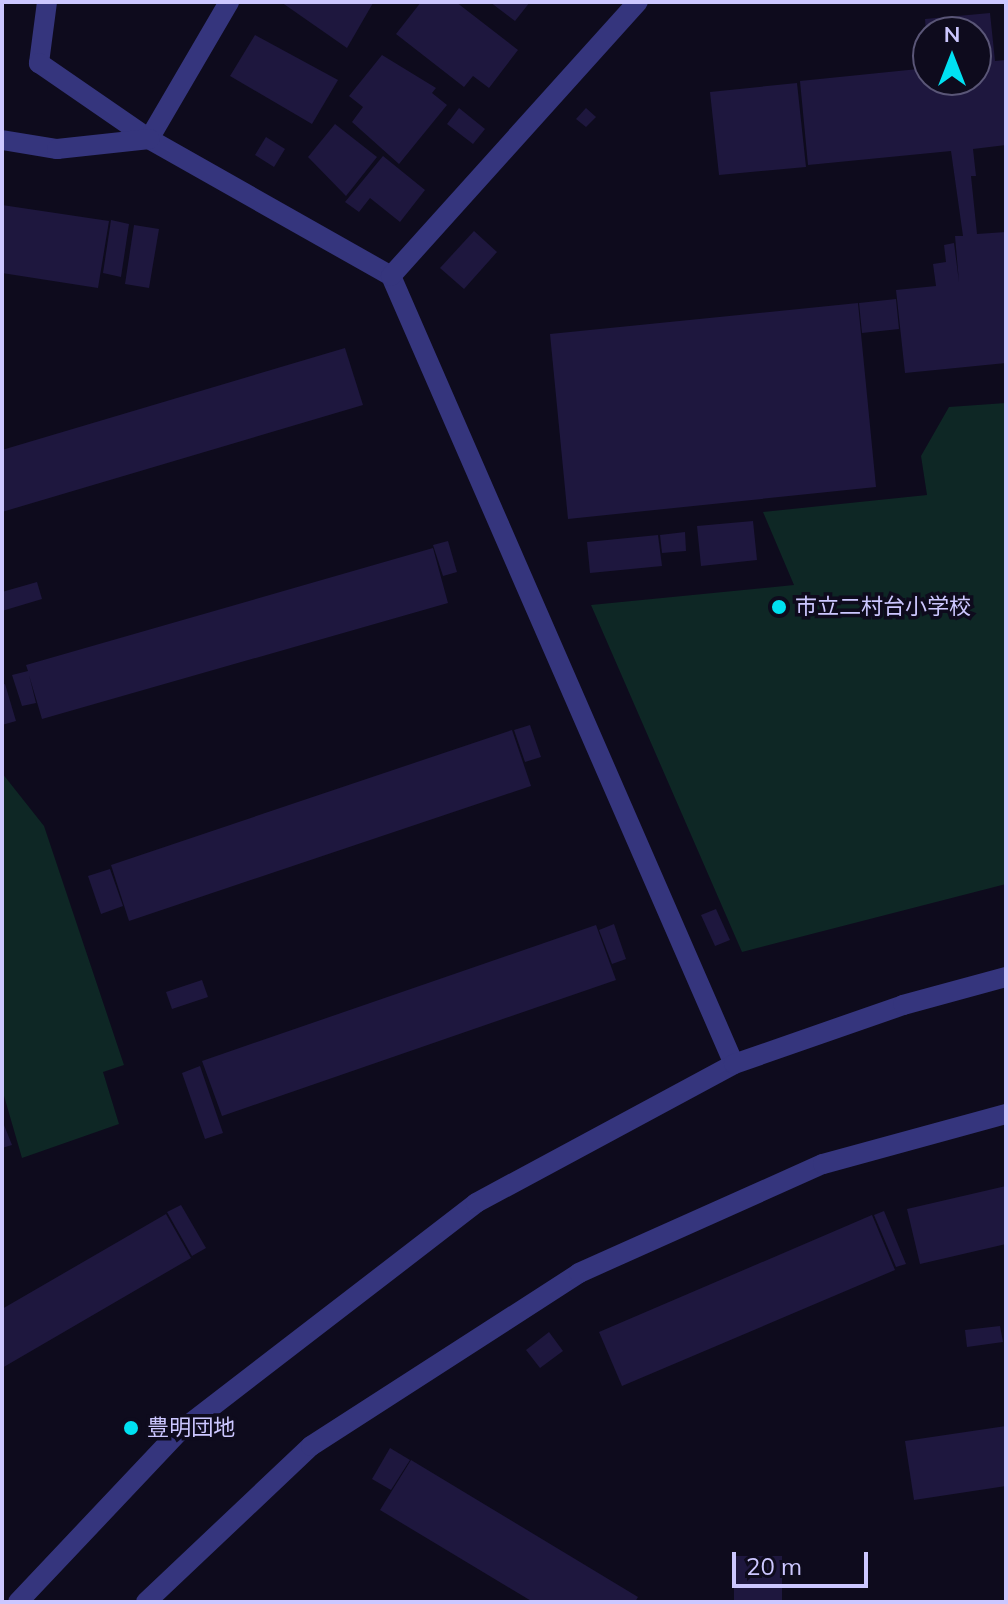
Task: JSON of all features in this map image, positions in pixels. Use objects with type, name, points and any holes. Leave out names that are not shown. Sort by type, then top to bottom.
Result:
[{"type":"street","points":[[47,2],[39,63],[149,139],[391,276],[734,1064]]},
{"type":"street","points":[[149,139],[229,2]]},
{"type":"street","points":[[391,276],[638,2]]},
{"type":"street","points":[[2,140],[57,149],[149,139]]},
{"type":"street","points":[[18,1602],[179,1432],[476,1203],[734,1064],[903,1005],[1006,977]]},
{"type":"street","points":[[146,1602],[311,1446],[579,1273],[823,1164],[1006,1114]]},
{"type":"green space","points":[[1006,403],[1006,884],[742,952],[591,605],[794,585],[763,512],[927,495],[921,456],[949,407]]},
{"type":"green space","points":[[2,773],[44,826],[124,1065],[103,1072],[119,1124],[22,1158],[2,1089]]},
{"type":"building","points":[[281,2],[371,2],[373,3],[347,48]]},
{"type":"building","points":[[421,2],[456,2],[518,50],[489,88],[473,76],[464,87],[396,34]]},
{"type":"building","points":[[490,2],[530,2],[515,21]]},
{"type":"building","points":[[990,13],[990,16],[958,16]]},
{"type":"building","points":[[992,32],[995,61],[1006,60],[1006,145],[973,149],[976,176],[971,176],[977,234],[1006,232],[1006,363],[905,373],[896,290],[936,286],[933,264],[946,262],[944,245],[954,243],[959,282],[955,236],[963,236],[951,151],[808,165],[800,81],[912,70],[912,96],[992,96]]},
{"type":"building","points":[[255,35],[338,80],[312,124],[230,76]]},
{"type":"building","points":[[382,55],[436,88],[432,93],[447,105],[399,164],[352,122],[363,107],[349,96]]},
{"type":"building","points":[[797,83],[806,167],[719,175],[710,92]]},
{"type":"building","points":[[459,108],[485,129],[473,144],[447,124]]},
{"type":"building","points":[[586,108],[596,117],[586,127],[576,119]]},
{"type":"building","points":[[335,124],[377,157],[346,196],[308,157]]},
{"type":"building","points":[[266,137],[285,149],[274,167],[255,155]]},
{"type":"building","points":[[383,156],[425,190],[400,222],[370,198],[359,212],[345,202]]},
{"type":"building","points":[[2,205],[109,221],[98,288],[2,273]]},
{"type":"building","points":[[111,220],[129,224],[121,277],[103,273]]},
{"type":"building","points":[[134,225],[159,229],[149,288],[125,284]]},
{"type":"building","points":[[474,231],[497,252],[464,289],[440,268]]},
{"type":"building","points":[[896,299],[899,329],[862,333],[859,303]]},
{"type":"building","points":[[858,303],[876,487],[568,519],[550,334]]},
{"type":"building","points":[[345,348],[363,405],[2,512],[2,450]]},
{"type":"building","points":[[753,521],[757,560],[701,566],[697,526]]},
{"type":"building","points":[[685,532],[686,551],[662,553],[660,535]]},
{"type":"building","points":[[658,535],[662,566],[590,573],[587,542]]},
{"type":"building","points":[[448,541],[457,572],[443,576],[433,545]]},
{"type":"building","points":[[433,548],[448,603],[42,719],[29,675],[36,703],[22,706],[12,675],[28,671],[26,665]]},
{"type":"building","points":[[37,582],[42,599],[2,611],[2,592]]},
{"type":"building","points":[[5,684],[16,721],[2,725],[2,685]]},
{"type":"building","points":[[530,725],[541,757],[525,762],[514,730]]},
{"type":"building","points":[[512,730],[531,786],[129,921],[111,865]]},
{"type":"building","points":[[110,869],[123,906],[101,914],[88,876]]},
{"type":"building","points":[[716,909],[730,940],[715,946],[701,915]]},
{"type":"building","points":[[614,924],[626,959],[612,964],[599,930]]},
{"type":"building","points":[[596,925],[616,980],[222,1116],[202,1061]]},
{"type":"building","points":[[202,980],[208,997],[172,1009],[166,992]]},
{"type":"building","points":[[200,1066],[223,1133],[205,1139],[182,1073]]},
{"type":"building","points":[[2,1120],[12,1145],[2,1148]]},
{"type":"building","points":[[1006,1186],[1006,1244],[920,1264],[907,1209]]},
{"type":"building","points":[[181,1205],[206,1248],[192,1256],[167,1212]]},
{"type":"building","points":[[884,1211],[906,1264],[896,1267],[874,1215]]},
{"type":"building","points":[[166,1214],[191,1258],[2,1368],[2,1309]]},
{"type":"building","points":[[872,1215],[895,1270],[622,1386],[599,1332]]},
{"type":"building","points":[[1000,1326],[1003,1342],[967,1347],[965,1330]]},
{"type":"building","points":[[549,1332],[563,1351],[540,1368],[526,1350]]},
{"type":"building","points":[[1006,1426],[1006,1486],[914,1500],[905,1441]]},
{"type":"building","points":[[390,1448],[410,1460],[391,1490],[372,1479]]},
{"type":"building","points":[[411,1460],[638,1597],[635,1602],[533,1602],[380,1510]]},
{"type":"building","points":[[734,1556],[782,1556],[782,1600],[734,1600]]},
{"type":"place","name":"市立二村台小学校","points":[[779,607]]},
{"type":"place","name":"豊明団地","points":[[131,1428]]}]
